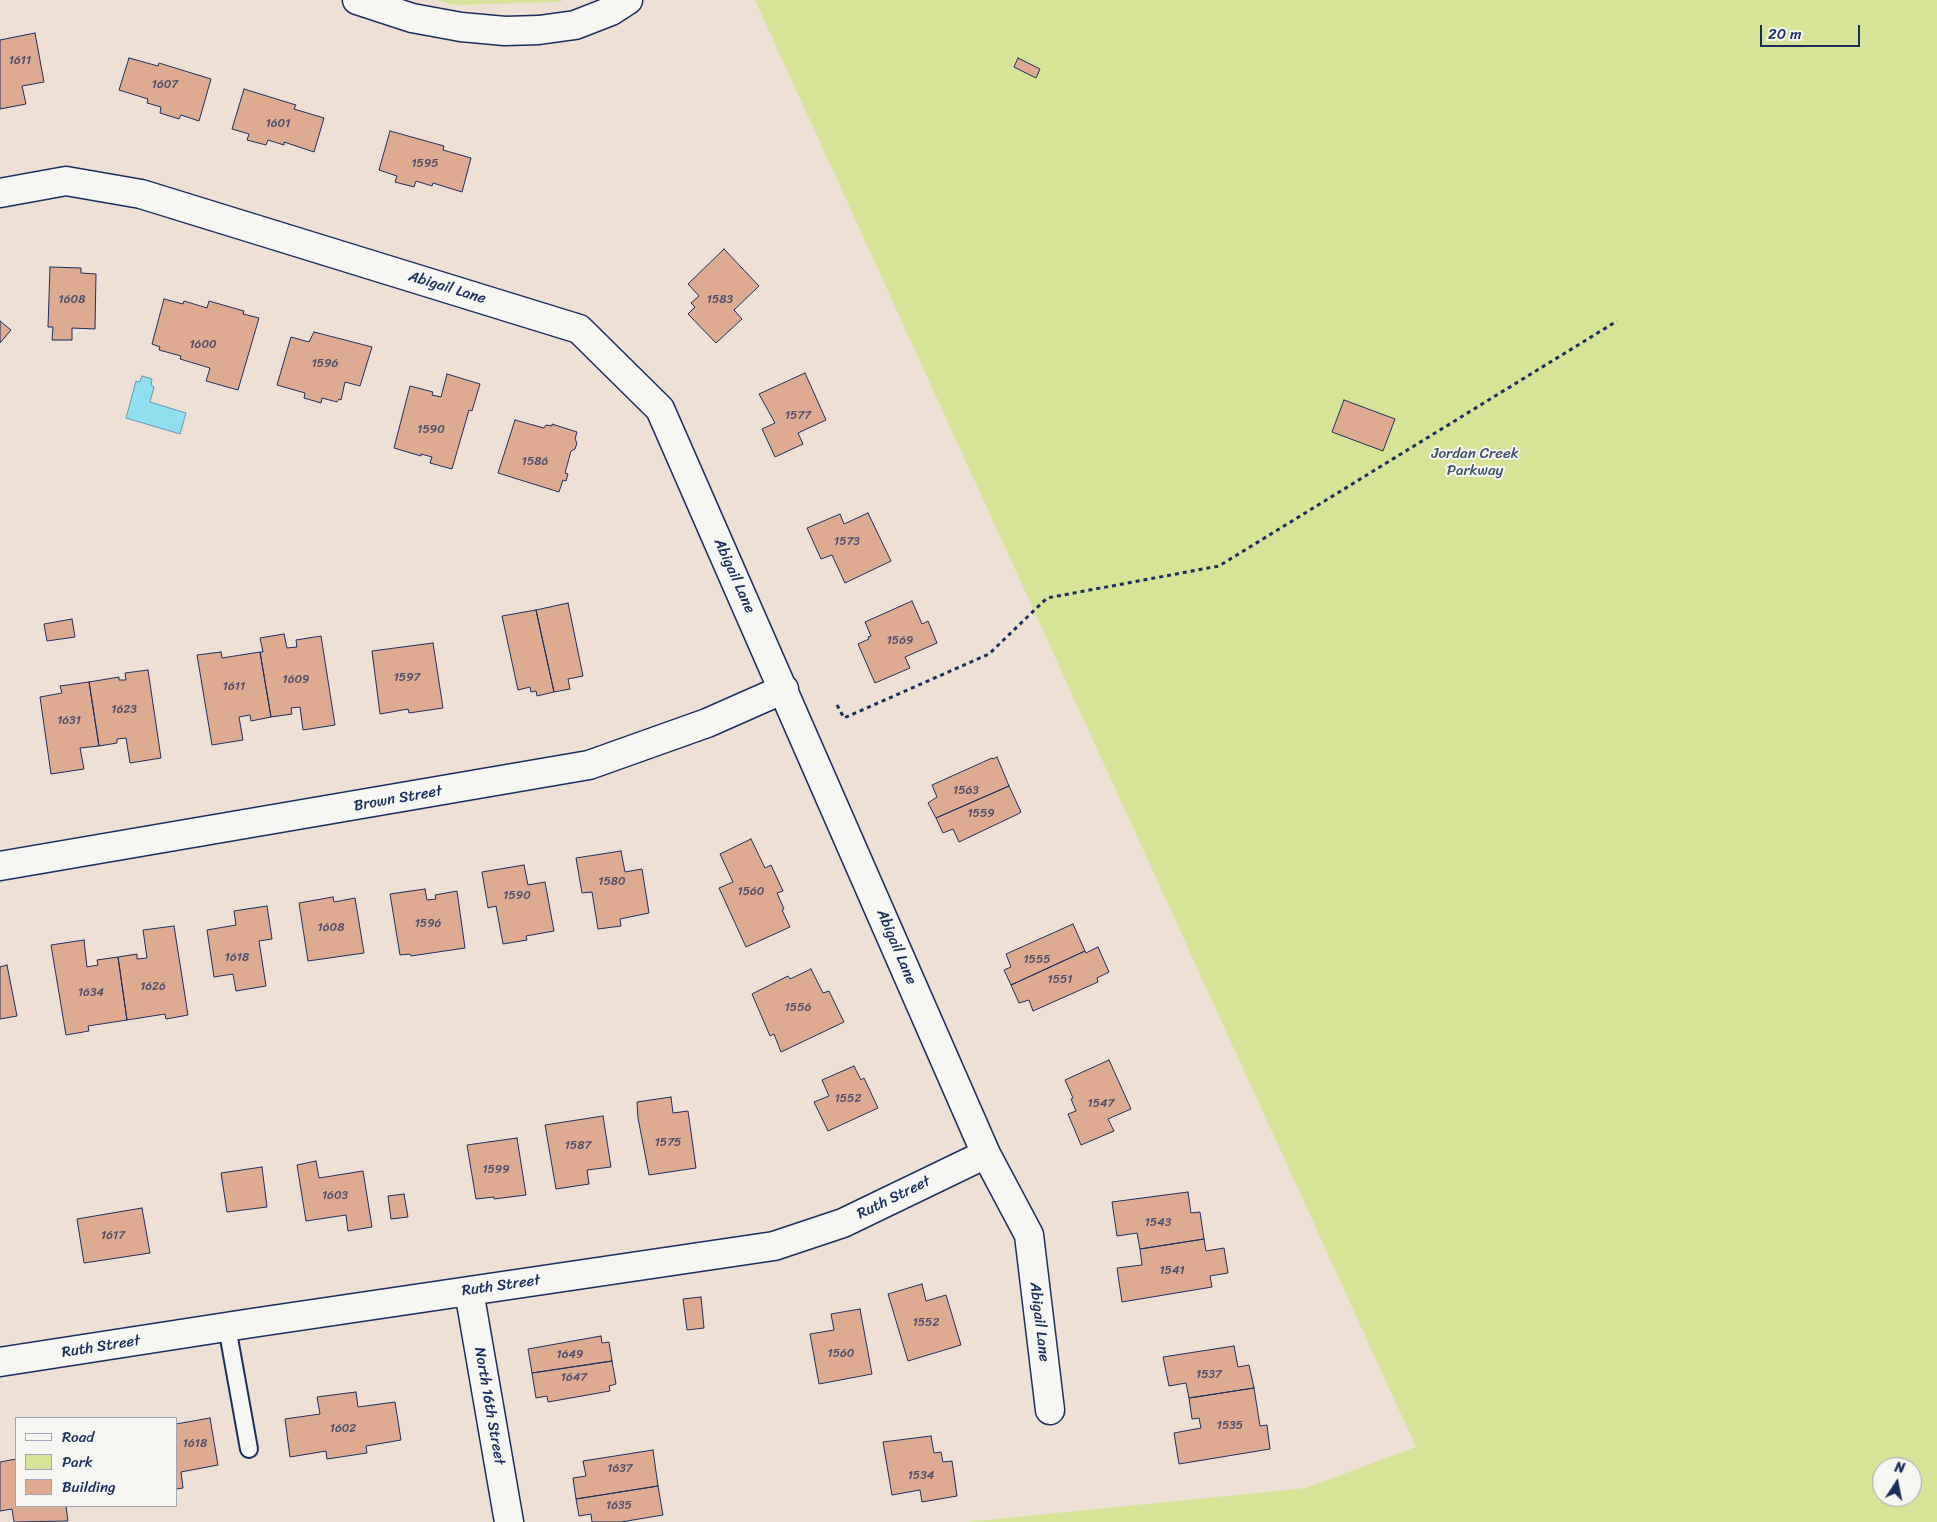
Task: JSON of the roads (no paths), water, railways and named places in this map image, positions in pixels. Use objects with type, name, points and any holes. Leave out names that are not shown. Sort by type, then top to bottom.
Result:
[{"type":"street","points":[[357,0],[412,18],[461,27],[505,31],[539,30],[575,25],[611,11],[628,0]]},
{"type":"street","name":"Abigail Lane","points":[[0,193],[66,181],[141,194],[579,329],[660,409],[986,1154],[1028,1234],[1050,1410]]},
{"type":"street","name":"Brown Street","points":[[0,866],[589,765],[707,723],[784,689]]},
{"type":"street","name":"Ruth Street","points":[[0,1362],[774,1246],[843,1223],[986,1154]]},
{"type":"street","name":"North 16th Street","points":[[469,1291],[508,1522]]},
{"type":"lane","points":[[227,1327],[249,1449]]},
{"type":"water","points":[[142,376],[152,379],[151,385],[154,387],[150,402],[186,413],[180,434],[126,418],[136,381],[140,382]]},
{"type":"park label","name":"Jordan Creek Parkway","points":[[1475,462]]}]
